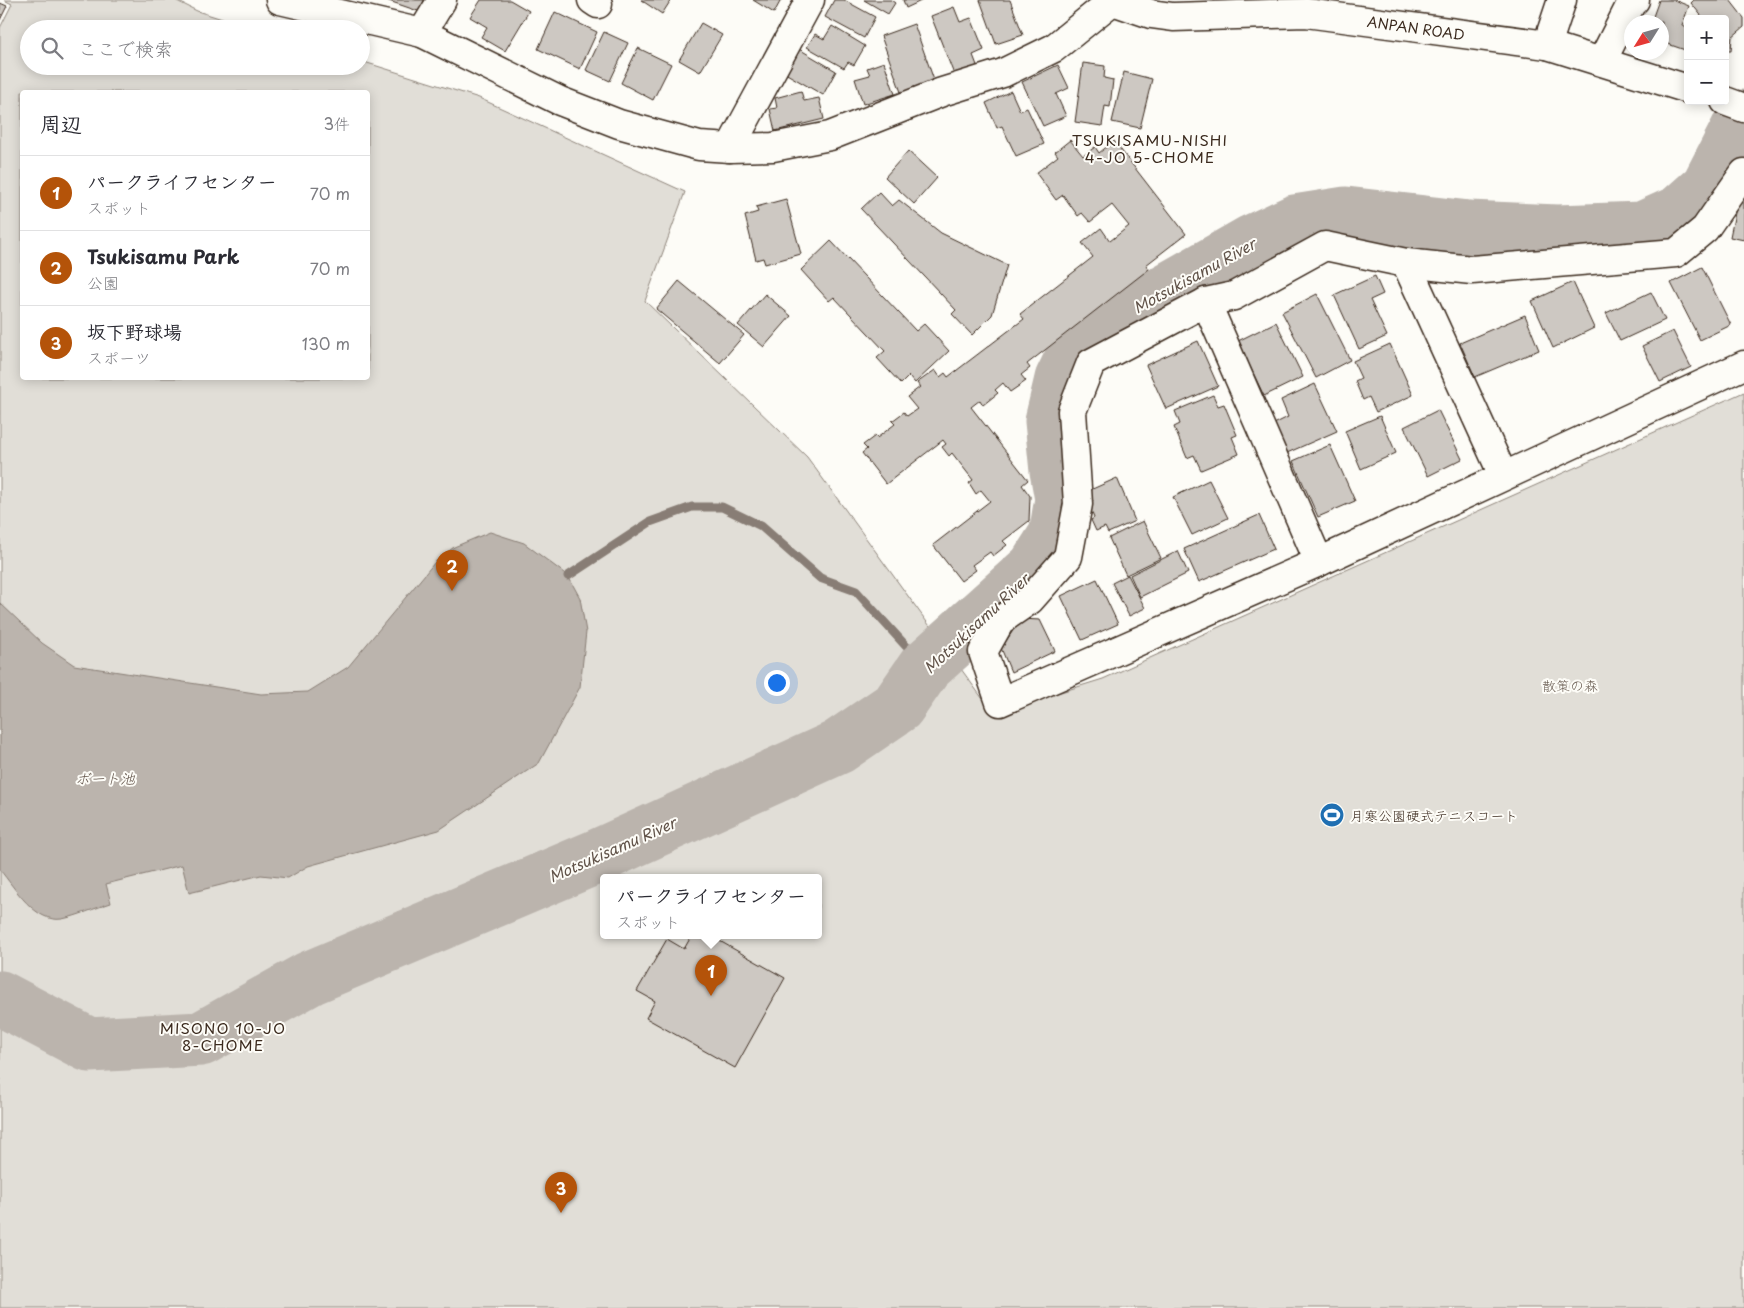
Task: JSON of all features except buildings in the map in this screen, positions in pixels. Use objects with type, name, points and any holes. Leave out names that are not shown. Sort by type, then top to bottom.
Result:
[{"type":"street","points":[[280,0],[366,20]]},
{"type":"street","points":[[422,33],[442,0]]},
{"type":"street","points":[[730,148],[810,0]]},
{"type":"street","points":[[1547,45],[1562,0]]},
{"type":"street","points":[[1602,62],[1631,4],[1635,0]]},
{"type":"street","points":[[370,21],[422,33],[560,101],[619,124],[699,146],[730,148],[773,147],[830,136],[942,92],[1003,73],[1054,48],[1111,1]]},
{"type":"street","name":"ANPAN ROAD","points":[[1111,1],[1150,14],[1173,17],[1310,6],[1547,45],[1684,88]]},
{"type":"street","points":[[1729,102],[1744,108]]},
{"type":"street","points":[[1744,173],[1705,229],[1676,253],[1472,270],[1406,263],[1325,246],[1234,296],[1206,302],[1090,363],[1072,411],[1078,504],[1068,557],[1030,600],[1001,620],[982,652],[1000,702],[1319,562],[1502,475],[1744,365]]},
{"type":"street","points":[[1406,263],[1502,475]]},
{"type":"street","points":[[1206,302],[1319,562]]},
{"type":"green space","name":"散策の森","points":[[4,0],[175,0],[197,11],[226,20],[20,20],[20,75],[370,75],[370,64],[479,98],[685,192],[645,301],[807,457],[993,713],[1103,679],[1744,392],[1744,1308],[0,1308],[0,28],[12,4]]},
{"type":"water","name":"ボート池","points":[[490,532],[524,543],[568,576],[580,598],[586,632],[580,687],[539,763],[439,830],[308,866],[288,878],[261,875],[189,893],[182,865],[106,884],[111,903],[68,918],[52,919],[43,916],[26,903],[0,870],[0,603],[42,643],[74,665],[261,694],[308,692],[348,667],[435,562],[454,547]]},
{"type":"waterway","name":"Motsukisamu River","points":[[0,998],[89,1045],[201,1039],[310,978],[596,857],[838,747],[898,706],[925,667],[1035,568],[1056,535],[1062,499],[1052,421],[1062,379],[1073,356],[1115,320],[1252,242],[1295,222],[1346,214],[1469,228],[1557,232],[1642,229],[1680,212],[1708,187],[1744,117]]},
{"type":"waterway","points":[[568,576],[650,522],[692,507],[722,507],[761,526],[820,578],[856,591],[925,667]]},
{"type":"place","name":"Tsukisamu Park","points":[[452,591]]},
{"type":"place","name":"月寒公園硬式テニスコート","points":[[1332,815]]},
{"type":"place","name":"パークライフセンター","points":[[711,996]]},
{"type":"place","name":"坂下野球場","points":[[561,1213]]},
{"type":"district","name":"TSUKISAMU-NISHI 4-JO 5-CHOME","points":[[1150,148]]},
{"type":"district","name":"MISONO 10-JO 8-CHOME","points":[[223,1036]]}]
